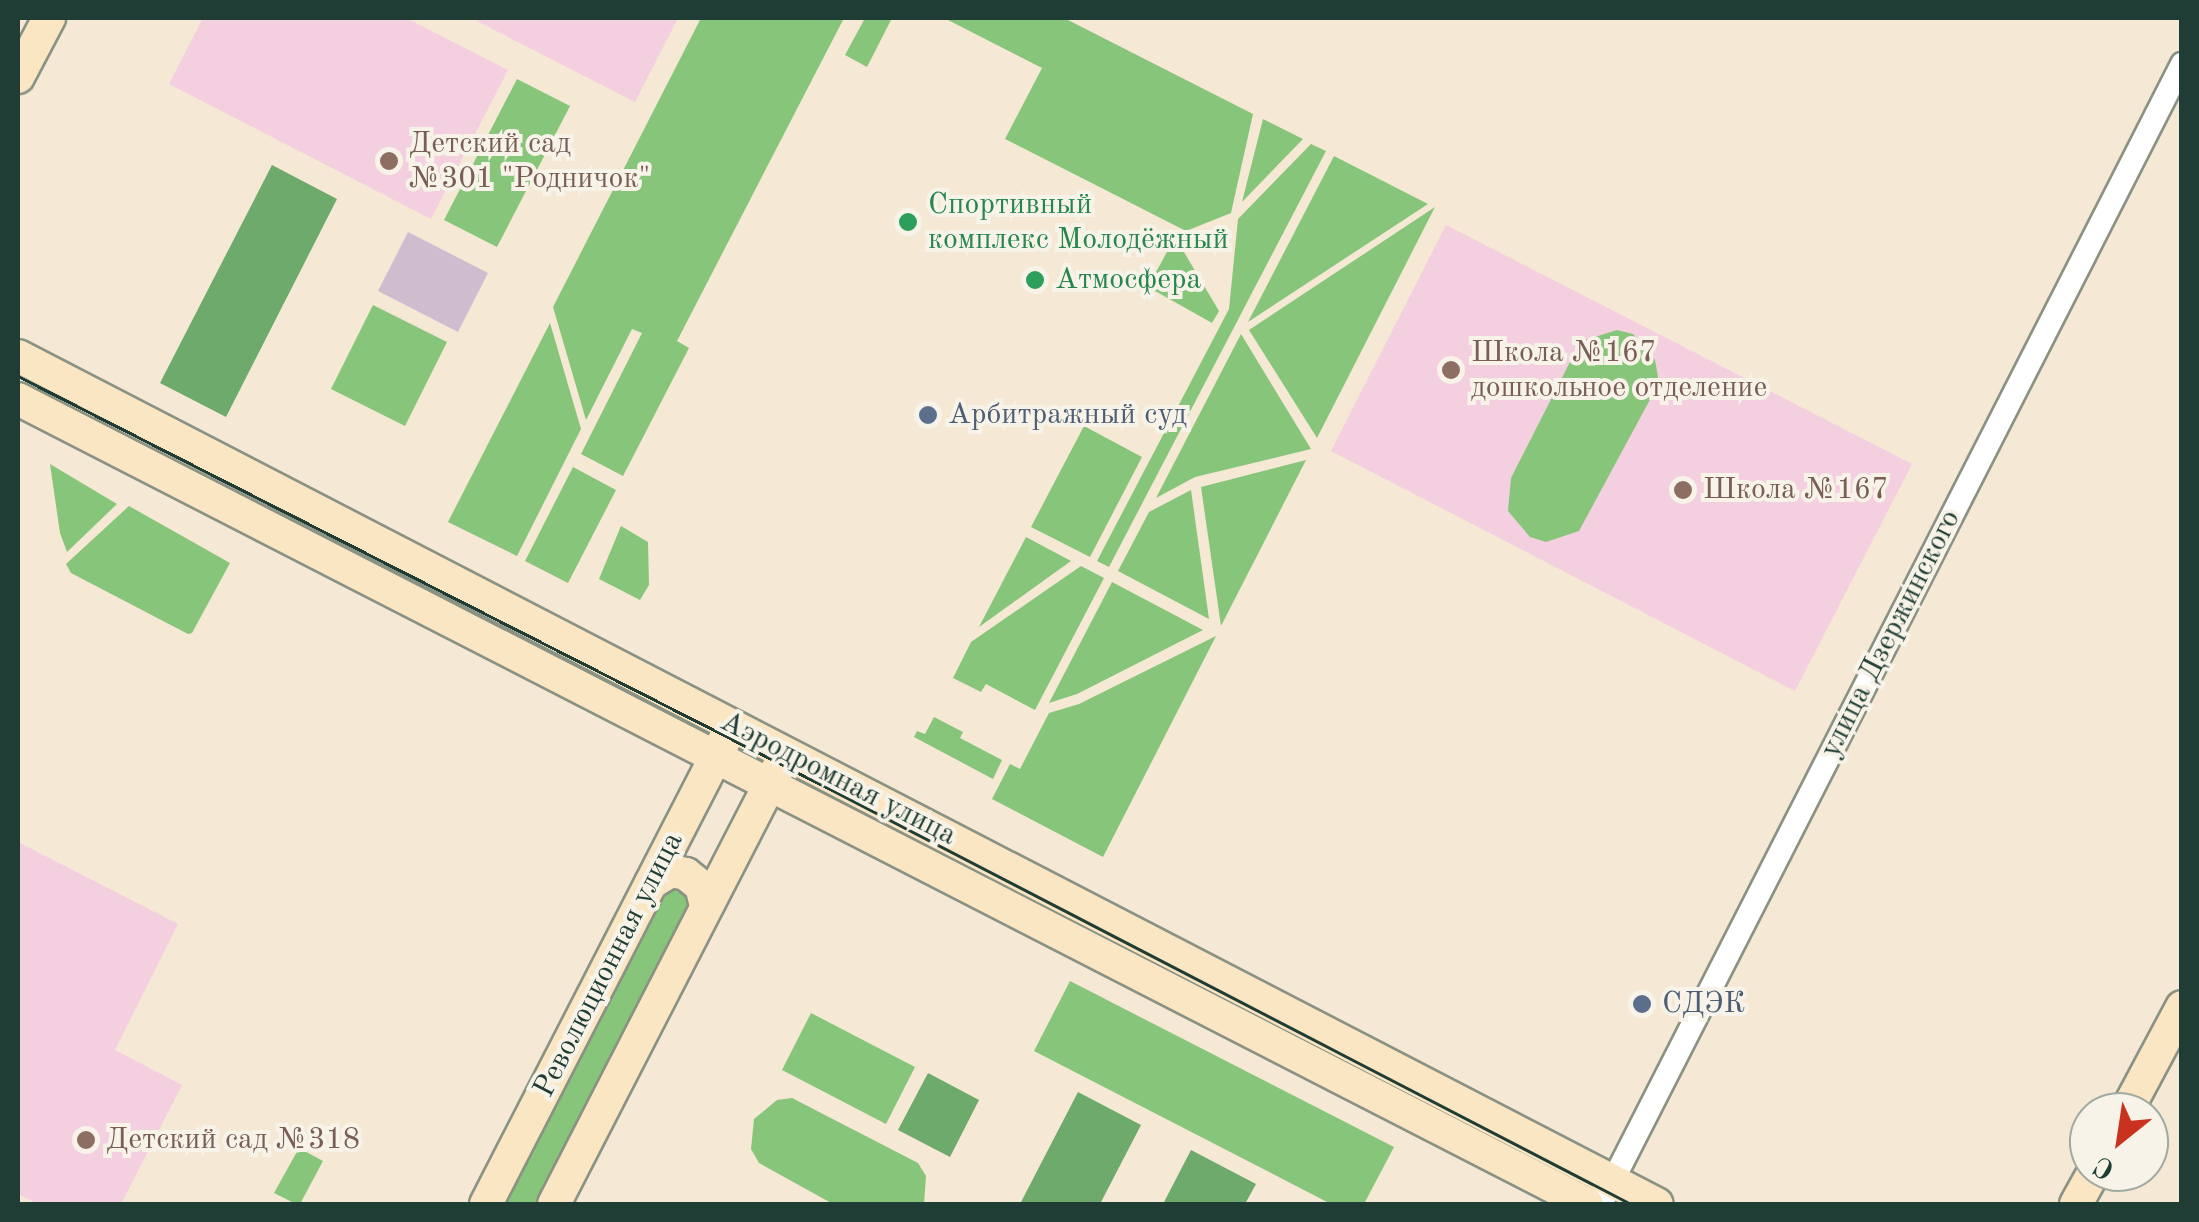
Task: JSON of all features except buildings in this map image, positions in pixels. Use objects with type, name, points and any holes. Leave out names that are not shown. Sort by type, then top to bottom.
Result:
[{"type":"main road","points":[[18,77],[48,18]]},
{"type":"main road","name":"Аэродромная улица","points":[[18,356],[786,753],[1607,1193],[1657,1204]]},
{"type":"main road","name":"Аэродромная улица","points":[[18,400],[1587,1204]]},
{"type":"main road","name":"Революционная улица","points":[[486,1204],[732,725]]},
{"type":"main road","name":"Революционная улица","points":[[554,1204],[786,753]]},
{"type":"main road","points":[[652,883],[670,871],[686,874],[700,886],[706,906]]},
{"type":"main road","points":[[2137,1092],[2182,1007]]},
{"type":"street","name":"улица Дзержинского","points":[[1607,1193],[2182,64]]},
{"type":"shaded area","name":"Детский сад №301 \"Родничок\"","points":[[203,18],[406,18],[508,70],[431,219],[169,84]]},
{"type":"shaded area","points":[[471,18],[678,18],[635,102]]},
{"type":"shaded area","name":"Школа №167","points":[[1446,225],[1912,464],[1795,691],[1331,451]]},
{"type":"shaded area","points":[[408,232],[488,273],[458,332],[378,291]]},
{"type":"shaded area","points":[[18,842],[178,924],[115,1050],[182,1085],[121,1204],[38,1204],[18,1194]]},
{"type":"green space","points":[[701,18],[844,18],[677,341],[689,348],[623,476],[581,454],[642,333],[632,329],[586,420],[553,307]]},
{"type":"green space","points":[[865,18],[892,18],[867,67],[845,55]]},
{"type":"green space","points":[[944,18],[1064,18],[1253,114],[1231,213],[1186,231],[1005,139],[1042,68]]},
{"type":"green space","points":[[517,79],[570,106],[497,247],[444,220]]},
{"type":"green space","points":[[1263,119],[1303,139],[1242,202]]},
{"type":"green space","points":[[1311,144],[1326,151],[1109,567],[1097,561],[1229,309],[1238,219]]},
{"type":"green space","points":[[1334,156],[1428,204],[1248,322]]},
{"type":"green space","points":[[272,165],[337,199],[226,417],[160,383]]},
{"type":"green space","points":[[1435,207],[1317,438],[1249,330]]},
{"type":"green space","points":[[1175,237],[1219,311],[1212,323],[1148,287]]},
{"type":"green space","points":[[373,305],[447,342],[405,426],[331,389]]},
{"type":"green space","points":[[550,323],[581,429],[517,556],[448,522]]},
{"type":"green space","points":[[1617,330],[1633,334],[1655,360],[1658,377],[1653,394],[1579,531],[1546,542],[1530,537],[1508,511],[1511,478],[1574,354],[1585,340]]},
{"type":"green space","points":[[1241,334],[1311,449],[1195,477],[1156,498]]},
{"type":"green space","points":[[1084,426],[1142,457],[1090,557],[1031,527]]},
{"type":"green space","points":[[1306,460],[1221,626],[1201,487]]},
{"type":"green space","points":[[50,464],[117,504],[67,552],[60,533]]},
{"type":"green space","points":[[573,467],[616,490],[568,583],[525,561]]},
{"type":"green space","points":[[1191,490],[1209,619],[1118,571],[1149,512]]},
{"type":"green space","points":[[129,506],[230,563],[192,633],[71,573],[66,564]]},
{"type":"green space","points":[[621,526],[648,542],[649,585],[640,600],[599,579]]},
{"type":"green space","points":[[1026,537],[1071,561],[979,627]]},
{"type":"green space","points":[[1081,566],[1104,578],[1035,710],[986,684],[981,692],[953,678],[971,642]]},
{"type":"green space","points":[[1112,582],[1203,630],[1077,694],[1049,703]]},
{"type":"green space","points":[[1216,636],[1103,857],[992,799],[1010,764],[1020,769],[1049,713],[1079,704]]},
{"type":"green space","points":[[934,717],[963,732],[960,738],[1002,760],[993,779],[914,737],[917,731],[925,734]]},
{"type":"green space","points":[[679,886],[692,904],[537,1204],[496,1204],[658,887]]},
{"type":"green space","points":[[1070,981],[1394,1147],[1364,1204],[1331,1204],[1034,1051]]},
{"type":"green space","points":[[811,1013],[915,1067],[886,1124],[782,1070]]},
{"type":"green space","points":[[928,1073],[979,1100],[950,1157],[898,1130]]},
{"type":"green space","points":[[1078,1092],[1141,1125],[1100,1204],[1020,1204]]},
{"type":"green space","points":[[792,1098],[918,1163],[926,1176],[924,1204],[833,1204],[759,1163],[751,1149],[754,1119],[777,1100]]},
{"type":"green space","points":[[299,1148],[323,1161],[300,1204],[296,1204],[274,1193]]},
{"type":"green space","points":[[1191,1150],[1256,1184],[1245,1204],[1163,1204]]},
{"type":"tram line","points":[[18,376],[832,790],[1631,1204]]},
{"type":"place","name":"Детский сад №301 \"Родничок\"","points":[[389,161]]},
{"type":"place","name":"Спортивный комплекс Молодёжный","points":[[908,222]]},
{"type":"place","name":"Атмосфера","points":[[1035,280]]},
{"type":"place","name":"Школа №167 дошкольное отделение","points":[[1451,370]]},
{"type":"place","name":"Арбитражный суд","points":[[928,415]]},
{"type":"place","name":"Школа №167","points":[[1683,490]]},
{"type":"place","name":"СДЭК","points":[[1642,1004]]},
{"type":"place","name":"Детский сад №318","points":[[86,1140]]}]
